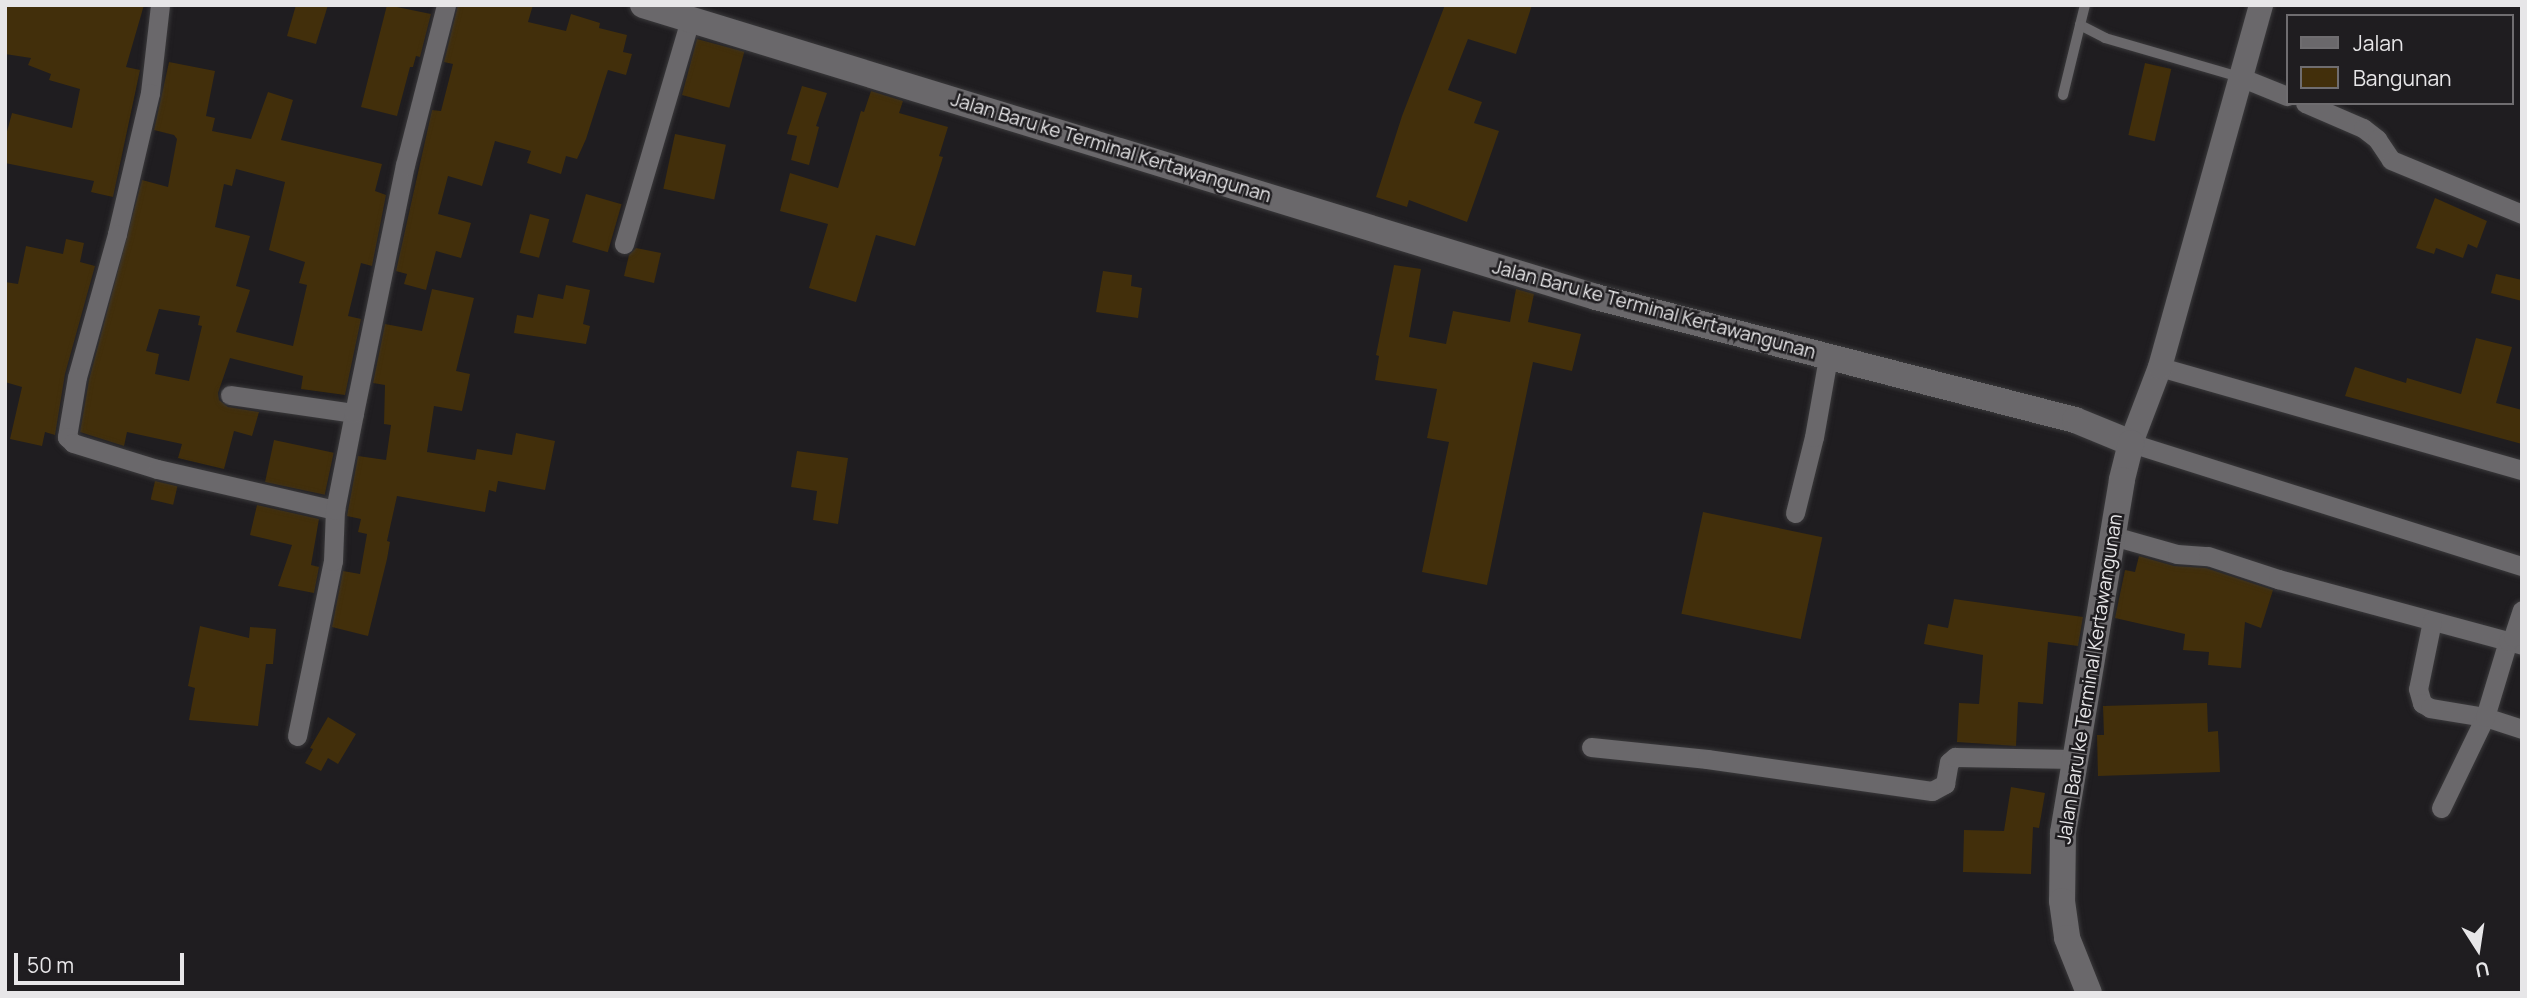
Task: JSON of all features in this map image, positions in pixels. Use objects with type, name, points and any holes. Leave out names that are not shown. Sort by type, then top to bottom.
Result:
[{"type":"main road","name":"Jalan Baru ke Terminal Kertawangunan","points":[[643,5],[1596,298],[2076,420],[2131,443],[2063,833],[2062,901],[2067,938],[2089,993]]},
{"type":"street","points":[[160,5],[150,93],[117,234],[77,377],[67,437],[73,443],[158,469],[335,510]]},
{"type":"street","points":[[297,736],[333,561],[335,510],[354,413],[405,165],[446,5]]},
{"type":"street","points":[[2261,5],[2160,367],[2131,443],[2522,566]]},
{"type":"street","points":[[624,244],[690,20]]},
{"type":"street","points":[[2240,77],[2286,96]]},
{"type":"street","points":[[2310,105],[2362,128],[2377,139],[2391,160],[2522,214]]},
{"type":"street","points":[[1795,513],[1814,437],[1828,358]]},
{"type":"street","points":[[2160,367],[2522,470]]},
{"type":"street","points":[[230,395],[354,413]]},
{"type":"street","points":[[2113,536],[2177,554],[2208,556],[2278,579],[2515,643]]},
{"type":"street","points":[[2441,808],[2485,717],[2515,643],[2513,637],[2522,610]]},
{"type":"street","points":[[2432,621],[2418,698],[2430,708],[2485,717],[2522,729]]},
{"type":"street","points":[[1591,747],[1707,759],[1932,791],[1945,784],[1949,762],[1955,757],[2075,759]]},
{"type":"lane","points":[[2063,95],[2084,5]]},
{"type":"lane","points":[[2080,25],[2105,38],[2240,77]]},
{"type":"building","points":[[5,5],[144,5],[126,67],[140,70],[113,197],[91,192],[94,181],[5,163],[5,139],[12,113],[72,128],[80,89],[49,80],[51,74],[28,65],[31,58],[5,54]]},
{"type":"building","points":[[296,5],[328,5],[316,44],[287,36]]},
{"type":"building","points":[[387,5],[431,14],[420,57],[416,56],[413,67],[410,67],[397,116],[361,107]]},
{"type":"building","points":[[458,5],[533,5],[528,22],[566,31],[571,14],[600,23],[599,28],[627,35],[623,52],[632,54],[626,75],[608,70],[577,159],[566,156],[561,174],[527,163],[531,151],[495,141],[482,186],[448,176],[438,214],[471,223],[461,258],[436,251],[426,290],[404,284],[407,274],[396,271],[432,110],[441,111],[453,64],[444,62]]},
{"type":"building","points":[[1445,5],[1532,5],[1516,54],[1468,39],[1448,90],[1482,102],[1474,123],[1499,131],[1467,222],[1409,200],[1407,207],[1376,197],[1402,116]]},
{"type":"building","points":[[697,39],[744,52],[729,108],[682,95]]},
{"type":"building","points":[[169,62],[215,71],[206,116],[215,118],[212,131],[251,139],[268,92],[293,100],[281,140],[382,164],[375,191],[386,195],[372,266],[361,263],[348,316],[361,319],[345,395],[301,389],[303,376],[230,358],[218,393],[219,400],[228,407],[259,412],[252,436],[234,431],[224,469],[178,458],[182,444],[127,432],[124,446],[80,432],[89,380],[142,180],[168,187],[177,139],[174,135],[154,130]],"holes":[[[236,169],[285,182],[269,250],[305,262],[299,283],[307,285],[293,346],[236,332],[250,290],[236,286],[250,236],[215,227],[224,184],[232,186]],[[159,309],[200,316],[198,325],[202,326],[189,381],[155,374],[159,354],[146,351]]]},
{"type":"building","points":[[2145,63],[2171,69],[2155,141],[2128,135]]},
{"type":"building","points":[[802,86],[827,93],[816,126],[819,127],[809,165],[791,160],[797,136],[787,134]]},
{"type":"building","points":[[871,91],[903,101],[899,113],[948,127],[939,156],[943,157],[915,246],[876,235],[856,302],[809,288],[828,224],[780,211],[790,173],[838,188],[861,111],[864,112]]},
{"type":"building","points":[[675,134],[726,145],[714,200],[663,189]]},
{"type":"building","points":[[586,194],[622,204],[608,252],[572,242]]},
{"type":"building","points":[[2435,198],[2487,221],[2477,248],[2468,244],[2463,258],[2436,248],[2434,254],[2416,248]]},
{"type":"building","points":[[530,214],[549,219],[539,258],[520,253]]},
{"type":"building","points":[[66,239],[84,243],[80,262],[95,266],[65,374],[55,435],[45,432],[42,446],[10,439],[22,387],[5,382],[5,282],[18,284],[26,246],[63,254]]},
{"type":"building","points":[[636,248],[661,253],[654,283],[624,276],[629,255]]},
{"type":"building","points":[[1394,265],[1421,269],[1409,337],[1446,344],[1453,311],[1510,322],[1516,289],[1534,294],[1528,322],[1581,334],[1572,371],[1533,362],[1487,585],[1422,572],[1449,442],[1427,438],[1437,389],[1375,380],[1379,356],[1376,355]]},
{"type":"building","points":[[1103,271],[1132,275],[1131,286],[1142,288],[1138,318],[1096,312]]},
{"type":"building","points":[[2496,274],[2522,280],[2522,301],[2491,293]]},
{"type":"building","points":[[566,285],[590,290],[583,324],[590,326],[586,344],[514,333],[517,315],[533,318],[538,294],[563,299]]},
{"type":"building","points":[[432,289],[474,298],[456,371],[470,374],[462,411],[434,406],[427,452],[475,460],[477,449],[512,455],[516,433],[555,441],[545,490],[498,481],[496,492],[489,490],[485,512],[397,496],[387,541],[390,542],[387,559],[368,636],[332,627],[343,571],[360,574],[367,534],[358,532],[361,519],[347,516],[358,456],[386,460],[391,425],[384,424],[385,385],[373,383],[385,324],[422,331]]},
{"type":"building","points":[[2476,338],[2512,347],[2496,403],[2522,410],[2522,444],[2345,396],[2355,367],[2406,383],[2407,378],[2461,394]]},
{"type":"building","points":[[274,440],[334,453],[325,495],[265,482]]},
{"type":"building","points":[[797,451],[848,458],[838,524],[813,520],[817,491],[791,487]]},
{"type":"building","points":[[155,481],[177,486],[173,505],[151,500]]},
{"type":"building","points":[[257,505],[319,519],[311,565],[319,567],[314,593],[278,586],[292,545],[250,535]]},
{"type":"building","points":[[1703,512],[1822,537],[1801,639],[1681,614]]},
{"type":"building","points":[[2139,556],[2174,566],[2206,568],[2273,590],[2261,628],[2245,622],[2241,668],[2208,665],[2209,652],[2183,650],[2185,634],[2115,618],[2125,570],[2135,572]]},
{"type":"building","points":[[1954,599],[2083,617],[2078,646],[2048,642],[2043,704],[2018,702],[2016,746],[1957,742],[1959,703],[1979,704],[1983,655],[1924,644],[1928,624],[1948,628]]},
{"type":"building","points":[[200,626],[249,638],[250,627],[276,629],[273,664],[266,664],[258,726],[189,720],[195,688],[188,686]]},
{"type":"building","points":[[2207,703],[2208,732],[2218,731],[2220,772],[2098,776],[2097,735],[2104,735],[2103,706]]},
{"type":"building","points":[[328,717],[356,734],[338,764],[328,758],[321,771],[305,763],[313,749],[310,748]]},
{"type":"building","points":[[2011,787],[2045,793],[2039,828],[2033,827],[2031,874],[1963,872],[1964,830],[2004,831]]}]
